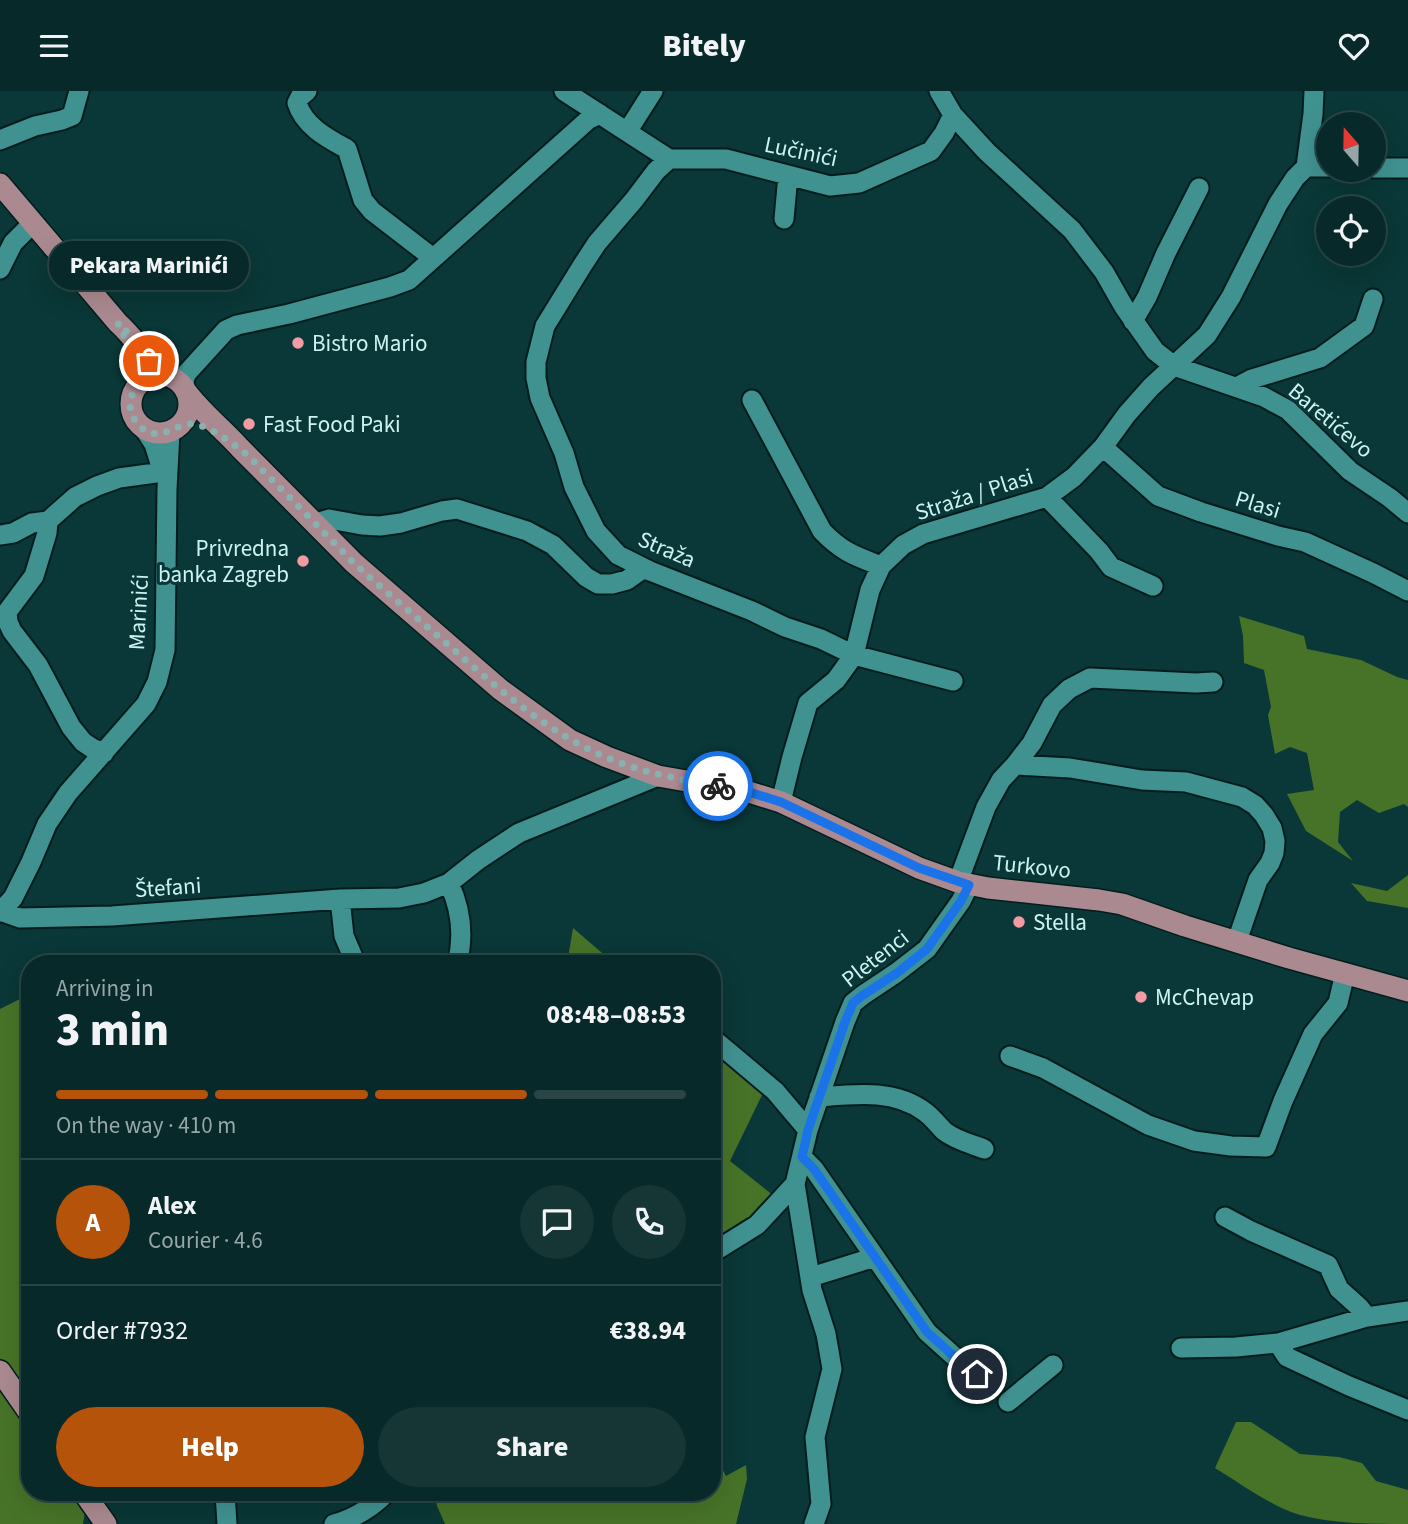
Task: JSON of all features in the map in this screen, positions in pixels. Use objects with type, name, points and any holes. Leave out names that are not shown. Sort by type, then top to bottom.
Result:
[{"type":"main road","name":"Marinići","points":[[0,184],[135,340],[149,361],[179,384],[194,403],[222,428],[354,563],[501,690]]},
{"type":"main road","name":"Marinići","points":[[118,323],[134,361],[137,385],[130,400],[133,417],[138,424],[145,430],[162,434],[187,424],[205,427],[240,448]]},
{"type":"main road","points":[[137,385],[152,376],[179,384]]},
{"type":"main road","name":"Marinići","points":[[175,429],[185,419],[189,400],[179,384]]},
{"type":"main road","name":"Turkovo","points":[[501,690],[570,740],[615,761],[658,776],[749,792],[781,802],[919,868],[963,883],[1122,904],[1289,958],[1408,991]]},
{"type":"main road","points":[[0,1371],[21,1401]]},
{"type":"main road","points":[[90,1501],[106,1524]]},
{"type":"street","points":[[0,140],[35,126],[72,116],[79,91]]},
{"type":"street","points":[[307,91],[297,103],[299,112],[323,136],[347,149],[363,200],[372,211],[433,258]]},
{"type":"street","points":[[564,91],[669,159]]},
{"type":"street","points":[[627,132],[653,91]]},
{"type":"street","points":[[939,91],[953,115],[987,152],[1072,230],[1104,272],[1133,321],[1155,351],[1174,366]]},
{"type":"street","points":[[1314,91],[1306,167],[1316,167]]},
{"type":"street","points":[[179,384],[226,330],[237,325],[289,314],[409,280],[589,119],[600,114]]},
{"type":"street","name":"Lučinići","points":[[669,159],[726,159],[830,186],[859,183],[931,151],[953,115]]},
{"type":"street","name":"Straža","points":[[669,159],[597,243],[545,326],[536,362],[540,398],[564,453],[574,487],[596,531],[618,555],[854,655]]},
{"type":"street","name":"Straža / Plasi","points":[[781,802],[808,703],[836,680],[854,655],[870,590],[881,566],[903,545],[923,534],[1047,497],[1074,477],[1103,447],[1151,387],[1206,335],[1231,297],[1278,204],[1295,178],[1306,167]]},
{"type":"street","points":[[1386,167],[1408,168]]},
{"type":"street","points":[[783,219],[788,175]]},
{"type":"street","points":[[1133,321],[1199,188]]},
{"type":"street","points":[[0,269],[13,243],[33,223]]},
{"type":"street","name":"Baretićevo","points":[[1237,387],[1252,379],[1320,358],[1364,326],[1373,299]]},
{"type":"street","name":"Baretićevo","points":[[1174,366],[1264,397],[1288,410],[1350,471],[1408,513]]},
{"type":"street","points":[[752,400],[822,531],[834,544],[848,553],[881,566]]},
{"type":"street","name":"Marinići","points":[[104,753],[145,704],[158,682],[165,650],[165,481],[175,429]]},
{"type":"street","name":"Marinići","points":[[145,430],[154,444],[165,481]]},
{"type":"street","name":"Plasi","points":[[1103,447],[1158,496],[1201,512],[1305,542],[1408,591]]},
{"type":"street","points":[[0,535],[13,533],[32,523],[48,521],[75,497],[119,478],[165,481]]},
{"type":"street","points":[[1390,498],[1408,486]]},
{"type":"street","points":[[1047,497],[1111,566],[1153,586]]},
{"type":"street","points":[[316,523],[329,519],[380,526],[457,509],[527,531],[553,545],[586,577],[598,584],[627,580],[644,568]]},
{"type":"street","points":[[48,521],[34,576],[4,612],[12,631],[38,665],[71,727],[83,741],[104,753]]},
{"type":"street","points":[[854,655],[953,681]]},
{"type":"street","name":"Pletenci","points":[[814,1524],[821,1504],[815,1437],[832,1369],[826,1333],[813,1290],[795,1184],[808,1130],[853,1003],[927,949],[961,901],[963,883],[985,807],[1001,780],[1032,744],[1052,705],[1069,689],[1090,678],[1213,682]]},
{"type":"street","name":"Štefani","points":[[104,753],[68,793],[47,824],[13,898],[0,912],[20,918],[112,916],[340,899],[399,898],[424,893],[449,883]]},
{"type":"street","points":[[1016,765],[1070,768],[1142,780],[1186,782],[1242,797],[1255,805],[1272,828],[1274,853],[1258,880],[1237,941]]},
{"type":"street","points":[[459,955],[461,925],[457,901],[449,883],[519,833],[658,776]]},
{"type":"street","points":[[340,899],[344,936],[352,955]]},
{"type":"street","points":[[1010,1056],[1043,1068],[1148,1125],[1194,1141],[1266,1147],[1312,1034],[1338,1003],[1345,973]]},
{"type":"street","points":[[721,1046],[775,1091],[808,1130]]},
{"type":"street","points":[[819,1097],[859,1094],[881,1095],[907,1101],[926,1112],[947,1133],[984,1149]]},
{"type":"street","points":[[802,1157],[814,1169],[927,1332],[977,1374]]},
{"type":"street","name":"Pletenci","points":[[721,1247],[757,1225],[795,1184]]},
{"type":"street","points":[[1225,1217],[1328,1265],[1339,1289],[1367,1317]]},
{"type":"street","points":[[811,1277],[875,1257]]},
{"type":"street","points":[[1181,1348],[1278,1343],[1367,1317],[1408,1311]]},
{"type":"street","points":[[1278,1343],[1287,1357],[1408,1410]]},
{"type":"street","points":[[1007,1402],[1053,1366]]},
{"type":"street","points":[[226,1501],[227,1524]]},
{"type":"street","points":[[334,1524],[344,1522],[379,1501]]},
{"type":"green space","points":[[1239,616],[1304,636],[1307,649],[1361,660],[1408,680],[1408,807],[1404,804],[1379,813],[1357,800],[1340,812],[1338,842],[1353,861],[1306,831],[1287,794],[1314,790],[1307,753],[1290,747],[1275,754],[1268,715],[1271,707],[1264,670],[1244,663]]},
{"type":"green space","points":[[1408,875],[1408,908],[1367,901],[1351,883],[1387,891]]},
{"type":"green space","points":[[573,928],[604,955],[568,955]]},
{"type":"green space","points":[[21,998],[21,1501],[87,1501],[83,1524],[0,1524],[0,1009]]},
{"type":"green space","points":[[721,1057],[763,1093],[730,1161],[779,1200],[721,1238]]},
{"type":"green space","points":[[1236,1422],[1251,1422],[1300,1454],[1339,1457],[1362,1463],[1376,1481],[1408,1490],[1408,1524],[1354,1523],[1313,1518],[1289,1511],[1256,1494],[1215,1468]]},
{"type":"green space","points":[[746,1465],[747,1479],[736,1524],[445,1524],[436,1501],[721,1501],[721,1467],[726,1476]]},
{"type":"way so far","points":[[149,361],[135,340],[118,323],[137,375],[137,385],[130,400],[133,417],[145,430],[162,434],[179,426],[196,424],[240,448],[354,563],[501,690],[570,740],[615,761],[658,776],[718,786]]},
{"type":"place","name":"Bistro Mario","points":[[298,343]]},
{"type":"place","name":"Pekara Marinići","points":[[149,361]]},
{"type":"place","name":"Fast Food Paki","points":[[249,424]]},
{"type":"place","name":"Privredna banka Zagreb","points":[[303,561]]},
{"type":"place","name":"Stella","points":[[1019,922]]},
{"type":"place","name":"McChevap","points":[[1141,997]]},
{"type":"route","points":[[718,786],[781,802],[919,868],[969,885],[927,949],[853,1003],[808,1130],[802,1157],[814,1169],[927,1332],[977,1374]]}]
